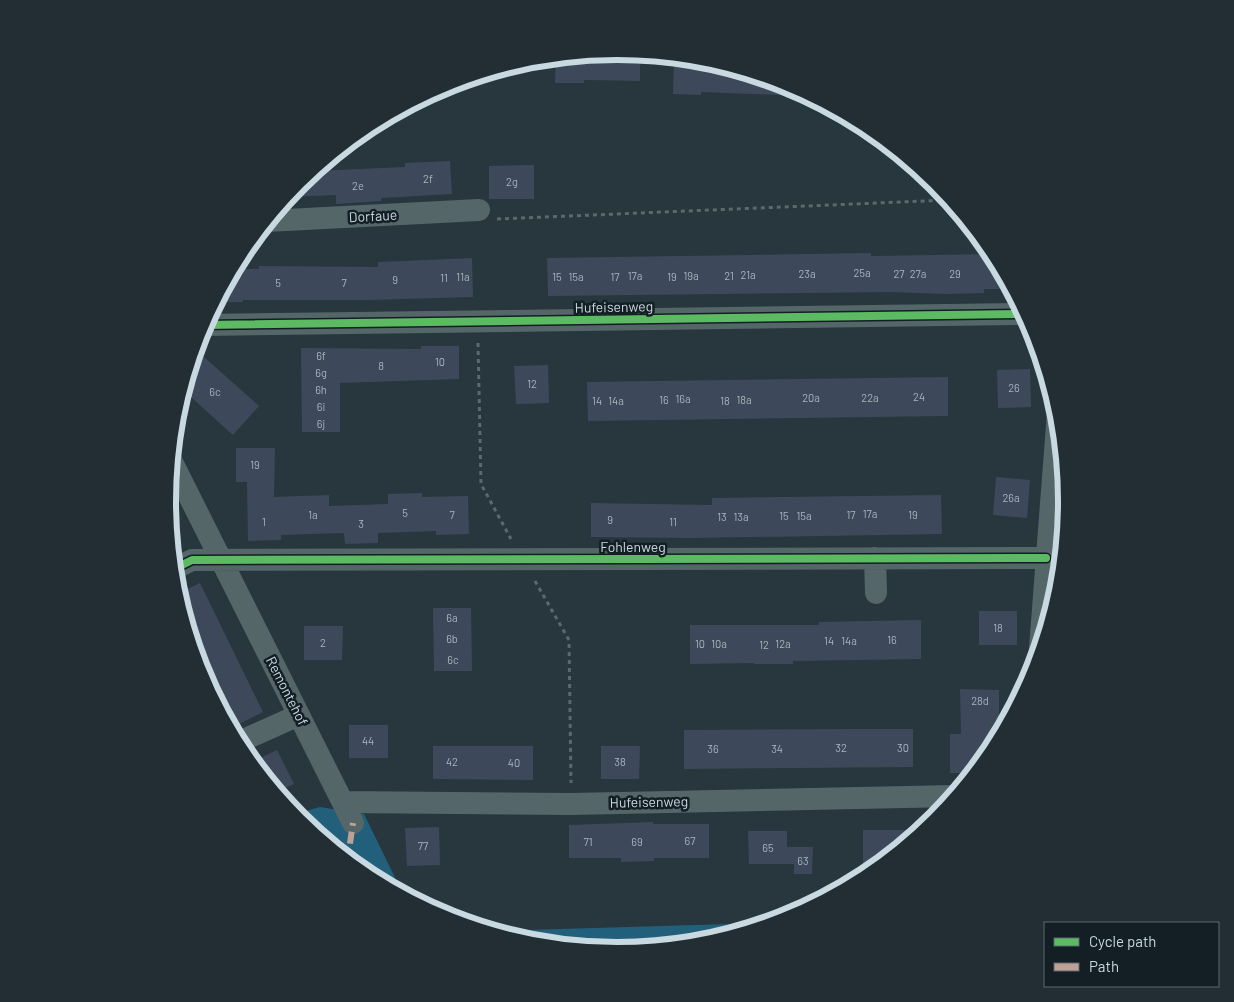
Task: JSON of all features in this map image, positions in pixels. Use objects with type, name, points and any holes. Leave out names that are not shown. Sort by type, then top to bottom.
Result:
[{"type":"street","name":"Dorfaue","points":[[276,221],[479,210]]},
{"type":"street","name":"Hufeisenweg","points":[[213,326],[1016,314]]},
{"type":"street","points":[[1042,619],[1055,451]]},
{"type":"street","name":"Remontehof","points":[[177,472],[353,823]]},
{"type":"street","points":[[875,558],[876,593]]},
{"type":"street","name":"Fohlenweg","points":[[221,560],[1046,558]]},
{"type":"street","points":[[181,566],[192,560],[221,560]]},
{"type":"street","points":[[245,739],[299,715]]},
{"type":"street","name":"Hufeisenweg","points":[[343,802],[571,804],[945,796]]},
{"type":"path","points":[[479,210],[491,219],[940,200]]},
{"type":"path","points":[[477,321],[480,484],[569,640],[571,804]]},
{"type":"shaded area","points":[[320,807],[364,814],[398,884],[349,851],[326,833],[304,812]]},
{"type":"shaded area","points":[[743,924],[703,934],[646,941],[617,942],[559,938],[516,930]]},
{"type":"building","points":[[588,61],[640,61],[640,81],[584,80],[584,83],[555,83],[556,64]]},
{"type":"building","points":[[674,64],[703,68],[731,75],[759,83],[789,95],[701,92],[701,95],[673,94]]},
{"type":"building","points":[[450,161],[452,194],[381,198],[381,201],[336,204],[336,195],[298,197],[324,171],[405,167],[405,163]]},
{"type":"building","points":[[534,165],[534,199],[489,199],[489,166]]},
{"type":"building","points":[[871,253],[871,256],[983,254],[1003,289],[984,289],[984,293],[946,294],[890,292],[548,296],[547,258]]},
{"type":"building","points":[[472,258],[473,297],[370,300],[243,300],[243,302],[223,302],[242,269],[259,269],[259,266],[378,267],[378,262]]},
{"type":"building","points":[[421,346],[459,346],[459,379],[340,383],[340,432],[302,432],[301,348],[421,349]]},
{"type":"building","points":[[201,354],[259,406],[233,435],[189,395]]},
{"type":"building","points":[[548,365],[549,403],[516,404],[514,366]]},
{"type":"building","points":[[1030,369],[1031,407],[998,408],[997,370]]},
{"type":"building","points":[[948,377],[948,416],[588,421],[587,382]]},
{"type":"building","points":[[236,448],[275,448],[274,497],[329,495],[329,506],[388,504],[388,494],[422,493],[422,497],[468,496],[469,534],[436,535],[436,531],[378,533],[378,543],[345,544],[344,533],[281,535],[281,540],[248,541],[247,482],[236,482]]},
{"type":"building","points":[[996,477],[1030,480],[1027,518],[993,515]]},
{"type":"building","points":[[941,495],[942,534],[692,538],[591,537],[591,503],[712,505],[712,498]]},
{"type":"building","points":[[200,583],[263,712],[237,725],[221,696],[199,643],[185,590]]},
{"type":"building","points":[[433,608],[471,608],[472,671],[434,671]]},
{"type":"building","points":[[979,611],[1017,611],[1017,645],[979,645]]},
{"type":"building","points":[[921,620],[921,659],[793,661],[793,664],[690,664],[690,625],[819,625],[819,622]]},
{"type":"building","points":[[304,626],[343,626],[342,660],[304,660]]},
{"type":"building","points":[[960,689],[999,690],[999,722],[993,732],[989,732],[989,738],[964,773],[950,773],[950,734],[961,734]]},
{"type":"building","points":[[349,725],[388,725],[388,758],[349,758]]},
{"type":"building","points":[[913,729],[913,767],[684,769],[684,730]]},
{"type":"building","points":[[433,746],[533,746],[533,780],[433,779]]},
{"type":"building","points":[[601,746],[640,746],[639,779],[601,779]]},
{"type":"building","points":[[277,750],[294,784],[283,789],[259,759]]},
{"type":"building","points":[[653,822],[653,824],[709,824],[709,858],[654,858],[654,861],[621,862],[621,858],[569,858],[569,825]]},
{"type":"building","points":[[439,827],[440,865],[407,866],[405,828]]},
{"type":"building","points":[[863,830],[911,830],[867,864],[863,864]]},
{"type":"building","points":[[748,831],[787,831],[787,847],[813,847],[812,874],[794,874],[794,864],[749,864]]},
{"type":"marked path","points":[[349,851],[353,823]]},
{"type":"cycle path","points":[[213,325],[1016,314]]},
{"type":"cycle path","points":[[181,566],[192,560],[1046,558]]}]
